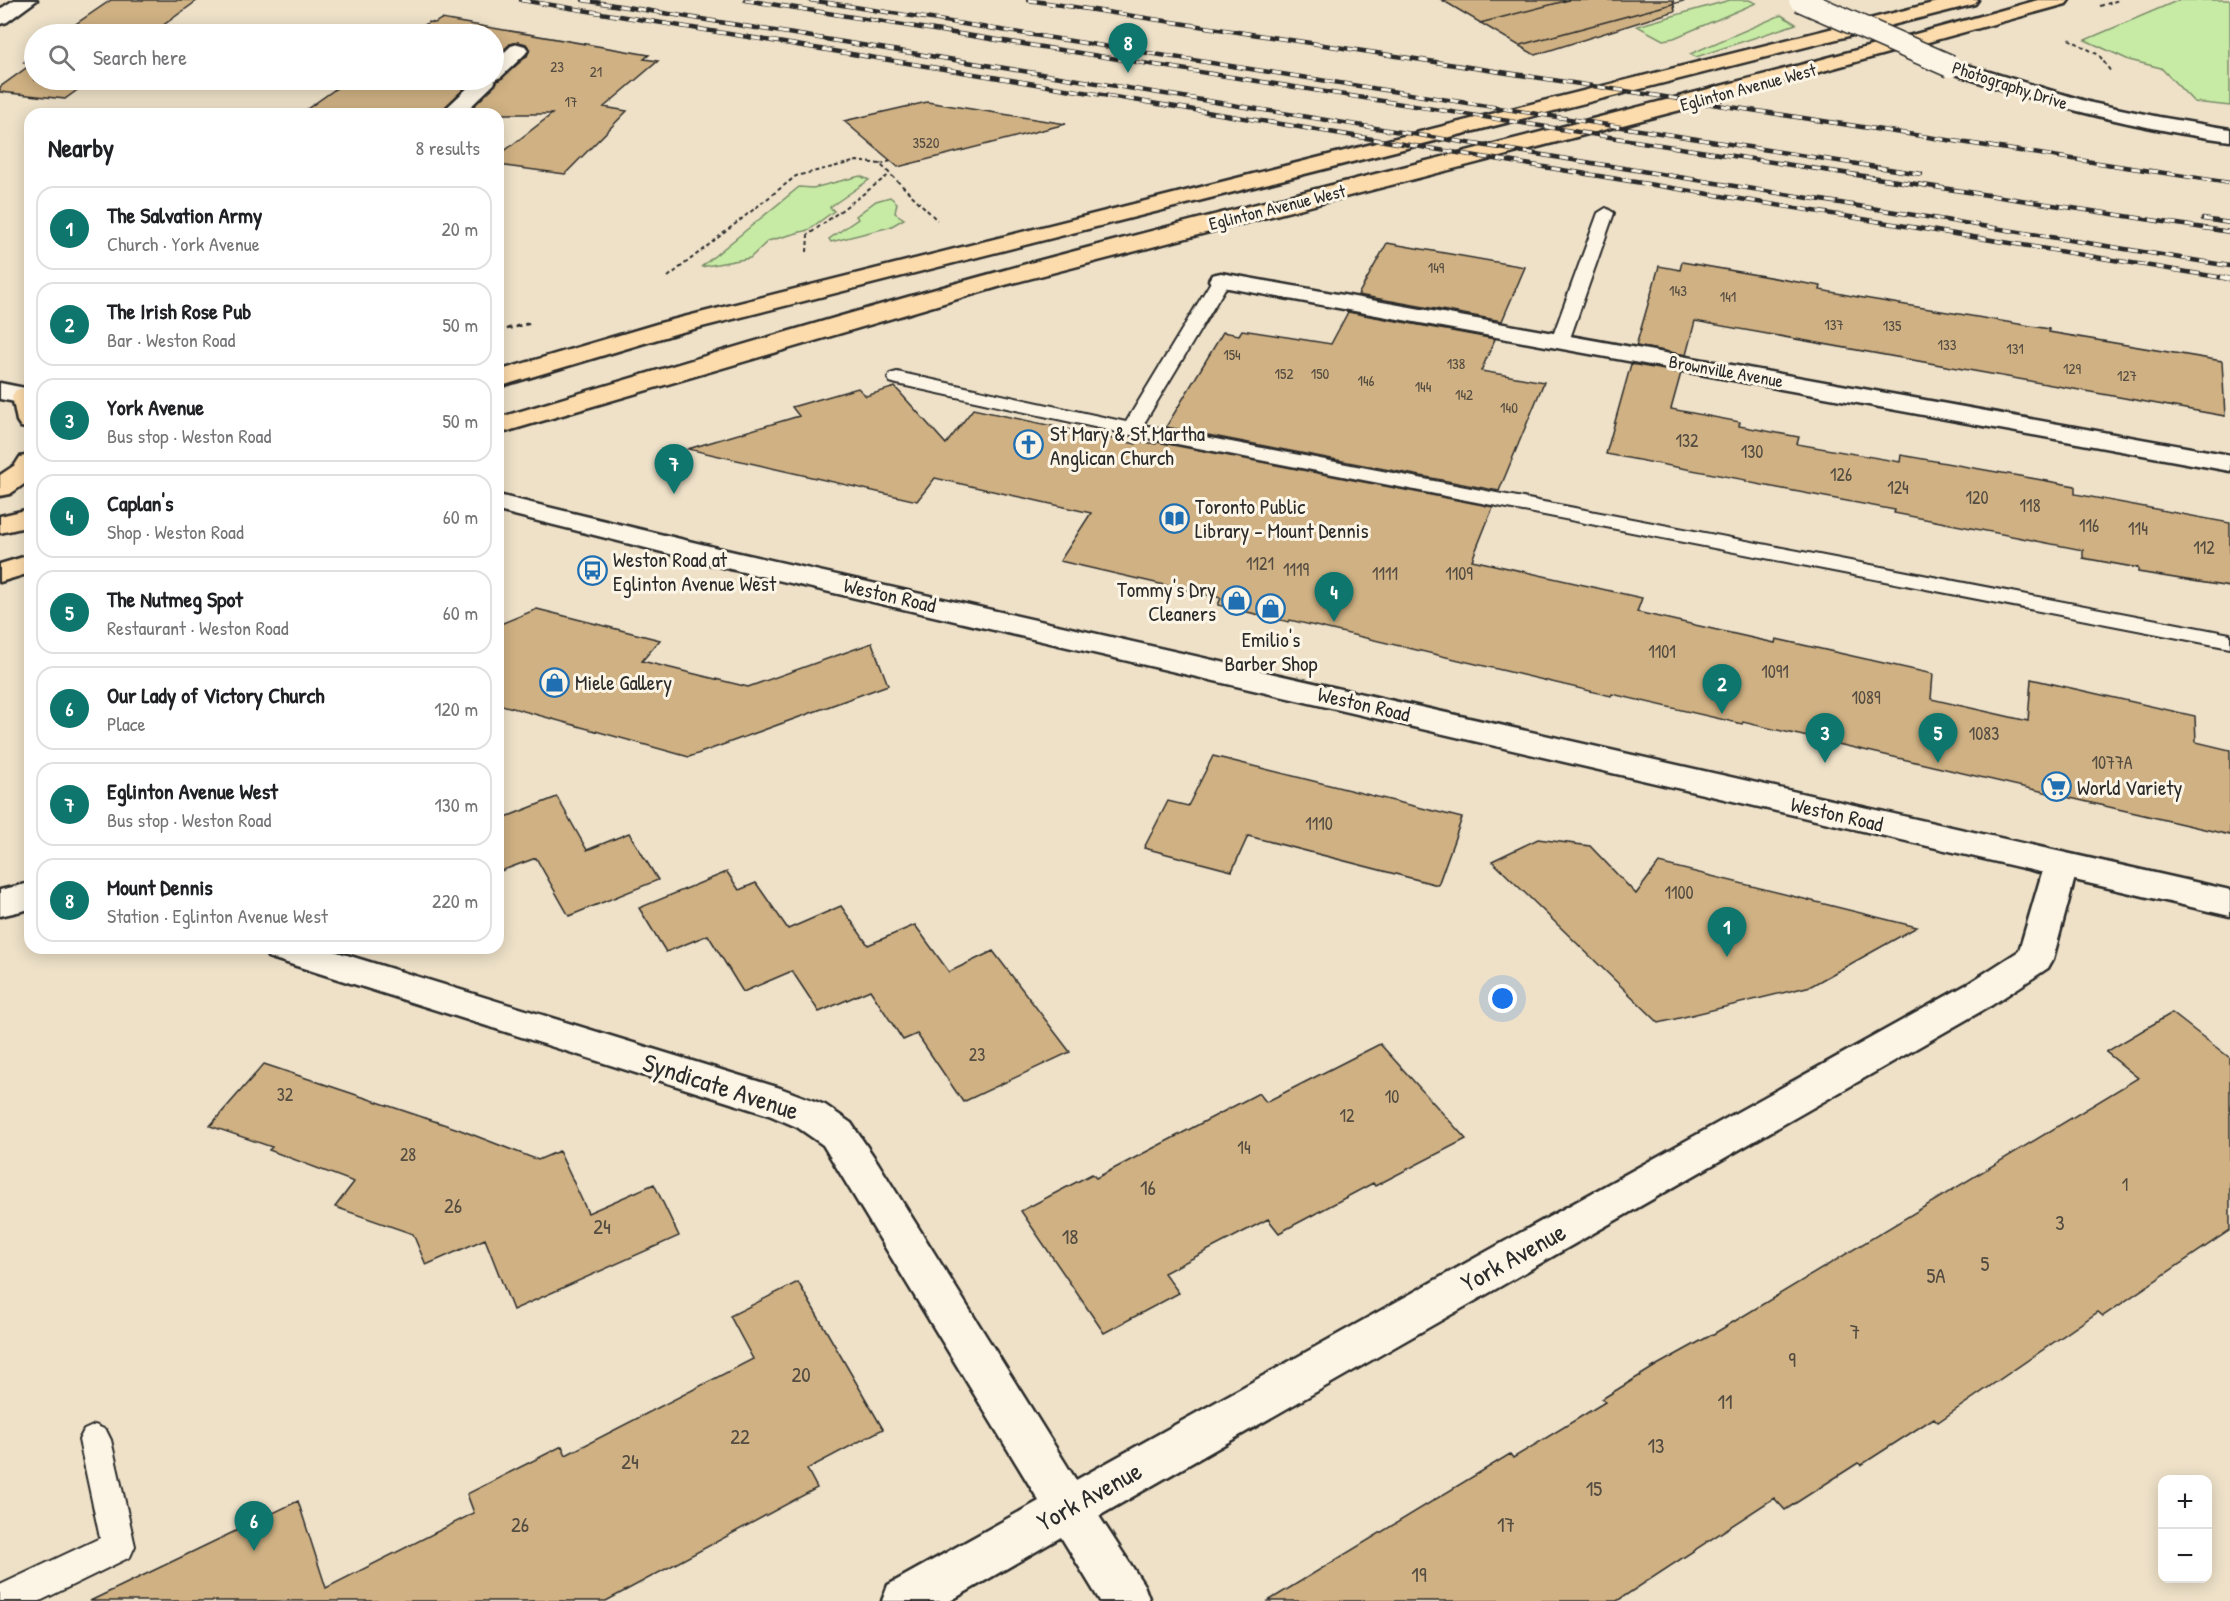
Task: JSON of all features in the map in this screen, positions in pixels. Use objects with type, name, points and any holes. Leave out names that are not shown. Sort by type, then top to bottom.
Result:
[{"type":"main road","name":"Eglinton Avenue West","points":[[504,377],[669,328],[1968,0]]},
{"type":"main road","name":"Eglinton Avenue West","points":[[504,424],[777,341],[1063,261],[1756,85],[2059,0]]},
{"type":"main road","points":[[0,488],[24,471]]},
{"type":"main road","points":[[0,525],[24,519]]},
{"type":"main road","points":[[0,573],[24,566]]},
{"type":"street","points":[[0,18],[27,0]]},
{"type":"street","name":"Photography Drive","points":[[1800,0],[1950,66],[2059,102],[2193,130],[2230,135]]},
{"type":"street","points":[[504,63],[518,50]]},
{"type":"street","points":[[457,108],[476,90]]},
{"type":"street","name":"Brownville Avenue","points":[[1221,280],[2230,463]]},
{"type":"street","name":"Weston Road","points":[[504,504],[715,556],[2230,903]]},
{"type":"street","name":"York Avenue","points":[[905,1601],[1979,995],[2035,959],[2061,866]]},
{"type":"street","points":[[0,903],[24,897]]},
{"type":"street","name":"Syndicate Avenue","points":[[300,954],[780,1103],[811,1116],[837,1134],[1127,1601]]},
{"type":"lane","points":[[1560,341],[1606,213]]},
{"type":"lane","points":[[1131,429],[1221,280]]},
{"type":"lane","points":[[897,378],[1131,429],[2230,641]]},
{"type":"lane","points":[[4,1601],[118,1546],[94,1440]]},
{"type":"path","points":[[2068,38],[2099,55],[2112,70],[2106,80]]},
{"type":"path","points":[[668,277],[796,176],[857,161],[880,164],[891,161]]},
{"type":"path","points":[[880,164],[938,220]]},
{"type":"path","points":[[807,252],[808,235],[890,174]]},
{"type":"green space","points":[[1730,0],[1749,0],[1756,3],[1674,38],[1663,40],[1637,26]]},
{"type":"green space","points":[[2179,0],[2230,0],[2230,106],[2194,102],[2161,68],[2129,60],[2085,40]]},
{"type":"green space","points":[[1781,15],[1796,24],[1696,57],[1690,54]]},
{"type":"green space","points":[[860,176],[869,180],[830,207],[834,211],[808,230],[768,241],[750,258],[701,267],[799,187],[813,188]]},
{"type":"green space","points":[[890,197],[897,203],[895,213],[904,219],[890,227],[831,242],[829,239],[858,219],[856,216],[876,201]]},
{"type":"building","points":[[111,0],[198,0],[165,24],[76,24]]},
{"type":"building","points":[[1442,0],[1673,0],[1675,11],[1535,55]]},
{"type":"building","points":[[441,19],[470,24],[426,24],[435,23]]},
{"type":"building","points":[[504,30],[649,55],[644,59],[658,61],[604,107],[627,111],[565,174],[504,166],[504,151],[552,114],[504,114],[504,108],[472,108],[489,90],[504,90],[504,76],[527,56],[530,49],[526,44],[519,42],[510,44],[504,50]]},
{"type":"building","points":[[24,70],[24,90],[77,90],[65,99],[0,92],[0,87]]},
{"type":"building","points":[[334,90],[463,90],[444,108],[308,108]]},
{"type":"building","points":[[927,102],[1066,124],[898,167],[844,121]]},
{"type":"building","points":[[1387,243],[1525,267],[1502,321],[1358,295]]},
{"type":"building","points":[[1682,262],[1821,286],[1820,290],[1858,297],[2222,361],[2225,416],[1695,321],[1686,355],[1636,346],[1659,266],[1680,270]]},
{"type":"building","points":[[1348,312],[1495,339],[1481,371],[1544,382],[1499,491],[1166,427],[1223,332],[1239,335],[1242,330],[1331,344]]},
{"type":"building","points":[[1631,364],[1681,373],[1671,409],[1740,422],[1739,426],[1799,437],[1797,444],[1900,462],[1901,455],[2075,486],[2075,494],[2230,523],[2230,587],[2138,572],[2138,568],[2083,558],[2083,550],[1894,513],[1895,510],[1746,482],[1746,480],[1606,454]]},
{"type":"building","points":[[895,387],[946,444],[973,409],[1136,444],[1138,441],[1156,444],[1157,442],[1493,507],[1472,560],[1642,598],[1637,612],[1775,643],[1776,639],[1933,674],[1931,699],[2028,721],[2031,679],[2195,716],[2196,742],[2230,750],[2230,835],[1743,722],[1742,724],[1612,694],[1611,696],[1290,620],[1289,622],[1218,605],[1221,598],[1060,561],[1091,513],[935,478],[917,501],[688,449],[799,416],[792,407],[858,388],[866,396]]},
{"type":"building","points":[[537,609],[660,640],[642,661],[748,687],[872,643],[888,685],[689,757],[504,706],[504,623]]},
{"type":"building","points":[[1213,756],[1462,818],[1438,885],[1248,836],[1232,871],[1144,848],[1168,801],[1188,806]]},
{"type":"building","points":[[557,797],[587,850],[629,833],[658,880],[569,916],[536,858],[504,870],[504,818]]},
{"type":"building","points":[[1538,839],[1590,846],[1636,894],[1659,863],[1917,927],[1811,986],[1659,1023],[1492,861]]},
{"type":"building","points":[[727,872],[739,890],[756,883],[788,929],[841,906],[868,945],[915,925],[949,972],[993,951],[1070,1052],[963,1102],[917,1034],[903,1040],[870,990],[819,1012],[792,971],[743,992],[708,935],[666,952],[639,908]]},
{"type":"building","points":[[2172,1013],[2230,1058],[2230,1230],[2103,1316],[2098,1312],[1938,1422],[1934,1418],[1785,1510],[1774,1498],[1617,1601],[1268,1601],[1510,1454],[1513,1458],[1605,1402],[1602,1399],[1657,1365],[1715,1333],[2138,1078],[2106,1052]]},
{"type":"building","points":[[1380,1044],[1466,1139],[1375,1186],[1373,1183],[1279,1233],[1268,1219],[1164,1273],[1179,1293],[1104,1333],[1021,1211],[1092,1174],[1096,1178],[1259,1093],[1266,1102]]},
{"type":"building","points":[[264,1064],[458,1129],[538,1160],[559,1151],[588,1213],[654,1184],[679,1236],[513,1310],[485,1239],[426,1265],[413,1234],[335,1207],[354,1182],[269,1150],[272,1147],[210,1126]]},
{"type":"building","points":[[798,1282],[883,1429],[807,1469],[817,1488],[606,1601],[90,1601],[298,1501],[326,1588],[474,1513],[467,1494],[562,1446],[566,1455],[753,1359],[730,1316]]},
{"type":"tram line","points":[[1480,23],[1569,0]]},
{"type":"tram line","points":[[1520,45],[1687,0]]},
{"type":"railway","points":[[521,0],[2230,279],[2221,277]]},
{"type":"railway","points":[[583,0],[2230,266]]},
{"type":"railway","points":[[745,0],[1654,144],[2230,232]]},
{"type":"railway","points":[[810,0],[1921,174]]},
{"type":"railway","points":[[1028,0],[2230,183]]},
{"type":"railway","points":[[2203,219],[2230,223]]},
{"type":"place","name":"Mount Dennis","points":[[1128,73]]},
{"type":"place","name":"St Mary & St Martha Anglican Church","points":[[1029,445]]},
{"type":"place","name":"Eglinton Avenue West","points":[[674,494]]},
{"type":"place","name":"Toronto Public Library - Mount Dennis","points":[[1174,518]]},
{"type":"place","name":"Weston Road at Eglinton Avenue West","points":[[592,571]]},
{"type":"place","name":"Tommy's Dry Cleaners","points":[[1237,601]]},
{"type":"place","name":"Emilio's Barber Shop","points":[[1271,608]]},
{"type":"place","name":"Caplan's","points":[[1334,622]]},
{"type":"place","name":"Miele Gallery","points":[[554,682]]},
{"type":"place","name":"The Irish Rose Pub","points":[[1722,714]]},
{"type":"place","name":"York Avenue","points":[[1825,763]]},
{"type":"place","name":"The Nutmeg Spot","points":[[1938,763]]},
{"type":"place","name":"World Variety","points":[[2056,787]]},
{"type":"place","name":"The Salvation Army","points":[[1727,957]]},
{"type":"place","name":"Our Lady of Victory Church","points":[[254,1551]]}]
